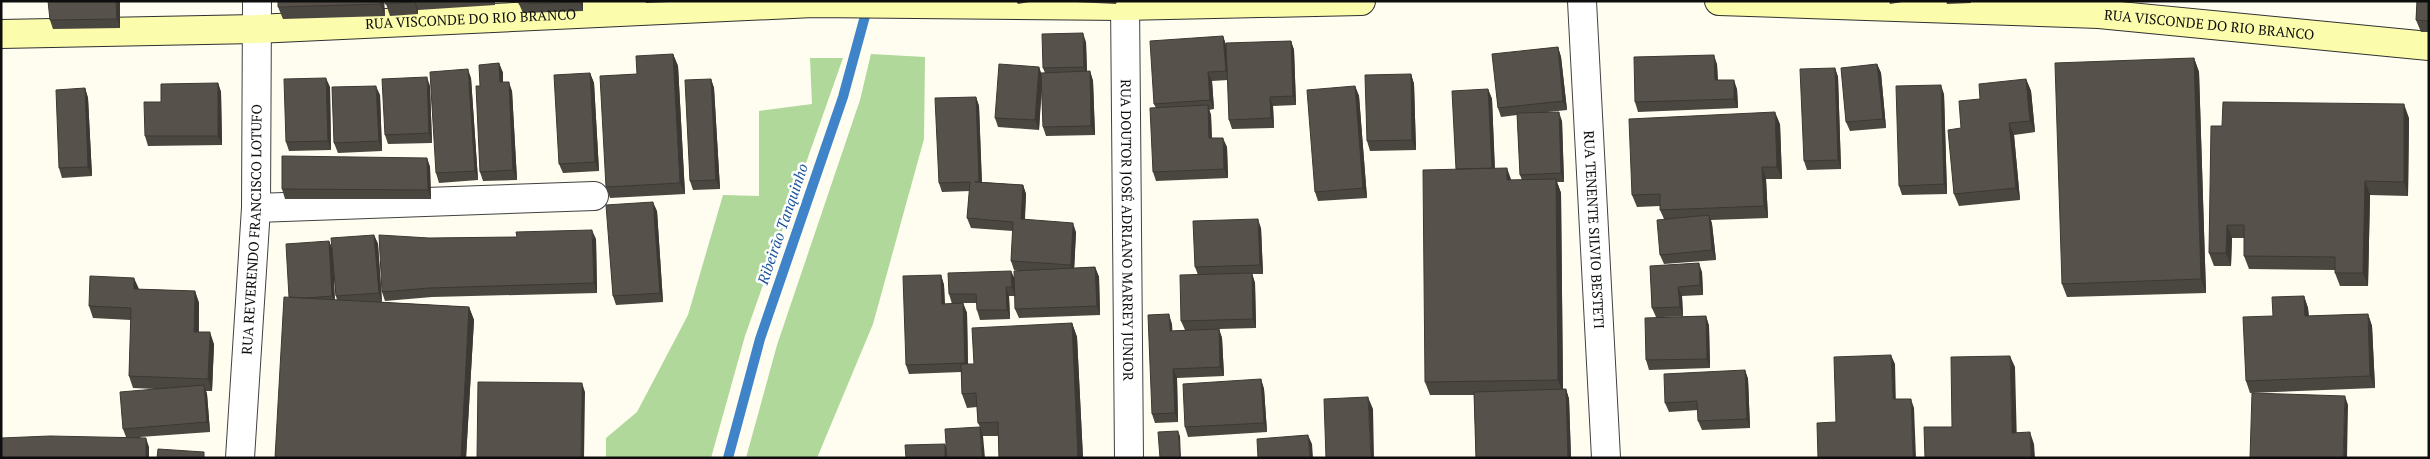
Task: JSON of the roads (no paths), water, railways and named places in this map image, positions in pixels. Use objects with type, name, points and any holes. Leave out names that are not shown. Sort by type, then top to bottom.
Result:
[{"type":"street","name":"RUA REVERENDO FRANCISCO LOTUFO","points":[[240,458],[256,208],[257,1]]},
{"type":"street","name":"RUA VISCONDE DO RIO BRANCO","points":[[1,34],[256,28],[814,4],[1124,4],[1361,1]]},
{"type":"street","name":"RUA TENENTE SILVIO BESTETI","points":[[1582,1],[1606,458]]},
{"type":"street","name":"RUA VISCONDE DO RIO BRANCO","points":[[1719,1],[2100,8],[2429,46]]},
{"type":"street","name":"RUA DOUTOR JOSÉ ADRIANO MARREY JUNIOR","points":[[1124,4],[1129,458]]},
{"type":"street","points":[[256,208],[594,196]]},
{"type":"waterway","name":"Ribeirão Tanquinho","points":[[728,458],[760,339],[843,97],[868,5]]}]
